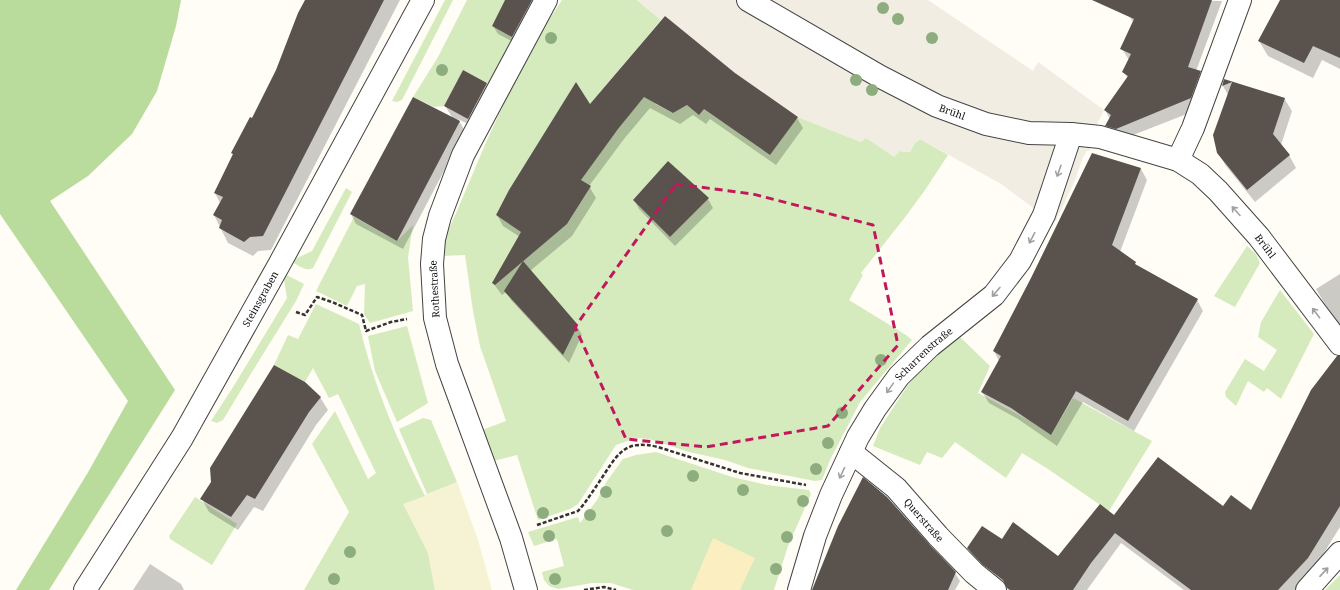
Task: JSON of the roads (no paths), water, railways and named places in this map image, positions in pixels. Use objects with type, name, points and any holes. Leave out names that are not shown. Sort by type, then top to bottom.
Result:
[{"type":"street","name":"Steinsgraben","points":[[85,590],[182,438],[280,263],[423,0]]},
{"type":"street","name":"Rothestraße","points":[[526,590],[511,538],[446,364],[435,318],[432,264],[434,239],[440,216],[463,154],[546,0]]},
{"type":"street","name":"Brühl","points":[[748,0],[879,76],[937,106],[986,124],[1029,133],[1071,134],[1100,138],[1178,160],[1200,174],[1218,191],[1259,237],[1340,344]]},
{"type":"street","points":[[1178,160],[1192,128],[1240,0]]},
{"type":"street","name":"Scharrenstraße","points":[[799,590],[815,536],[831,495],[858,437],[875,409],[899,376],[930,346],[994,295],[1020,261],[1044,215],[1071,134]]},
{"type":"street","name":"Querstraße","points":[[851,452],[896,488],[938,536],[974,573],[995,590]]},
{"type":"street","points":[[1307,590],[1340,553]]}]
